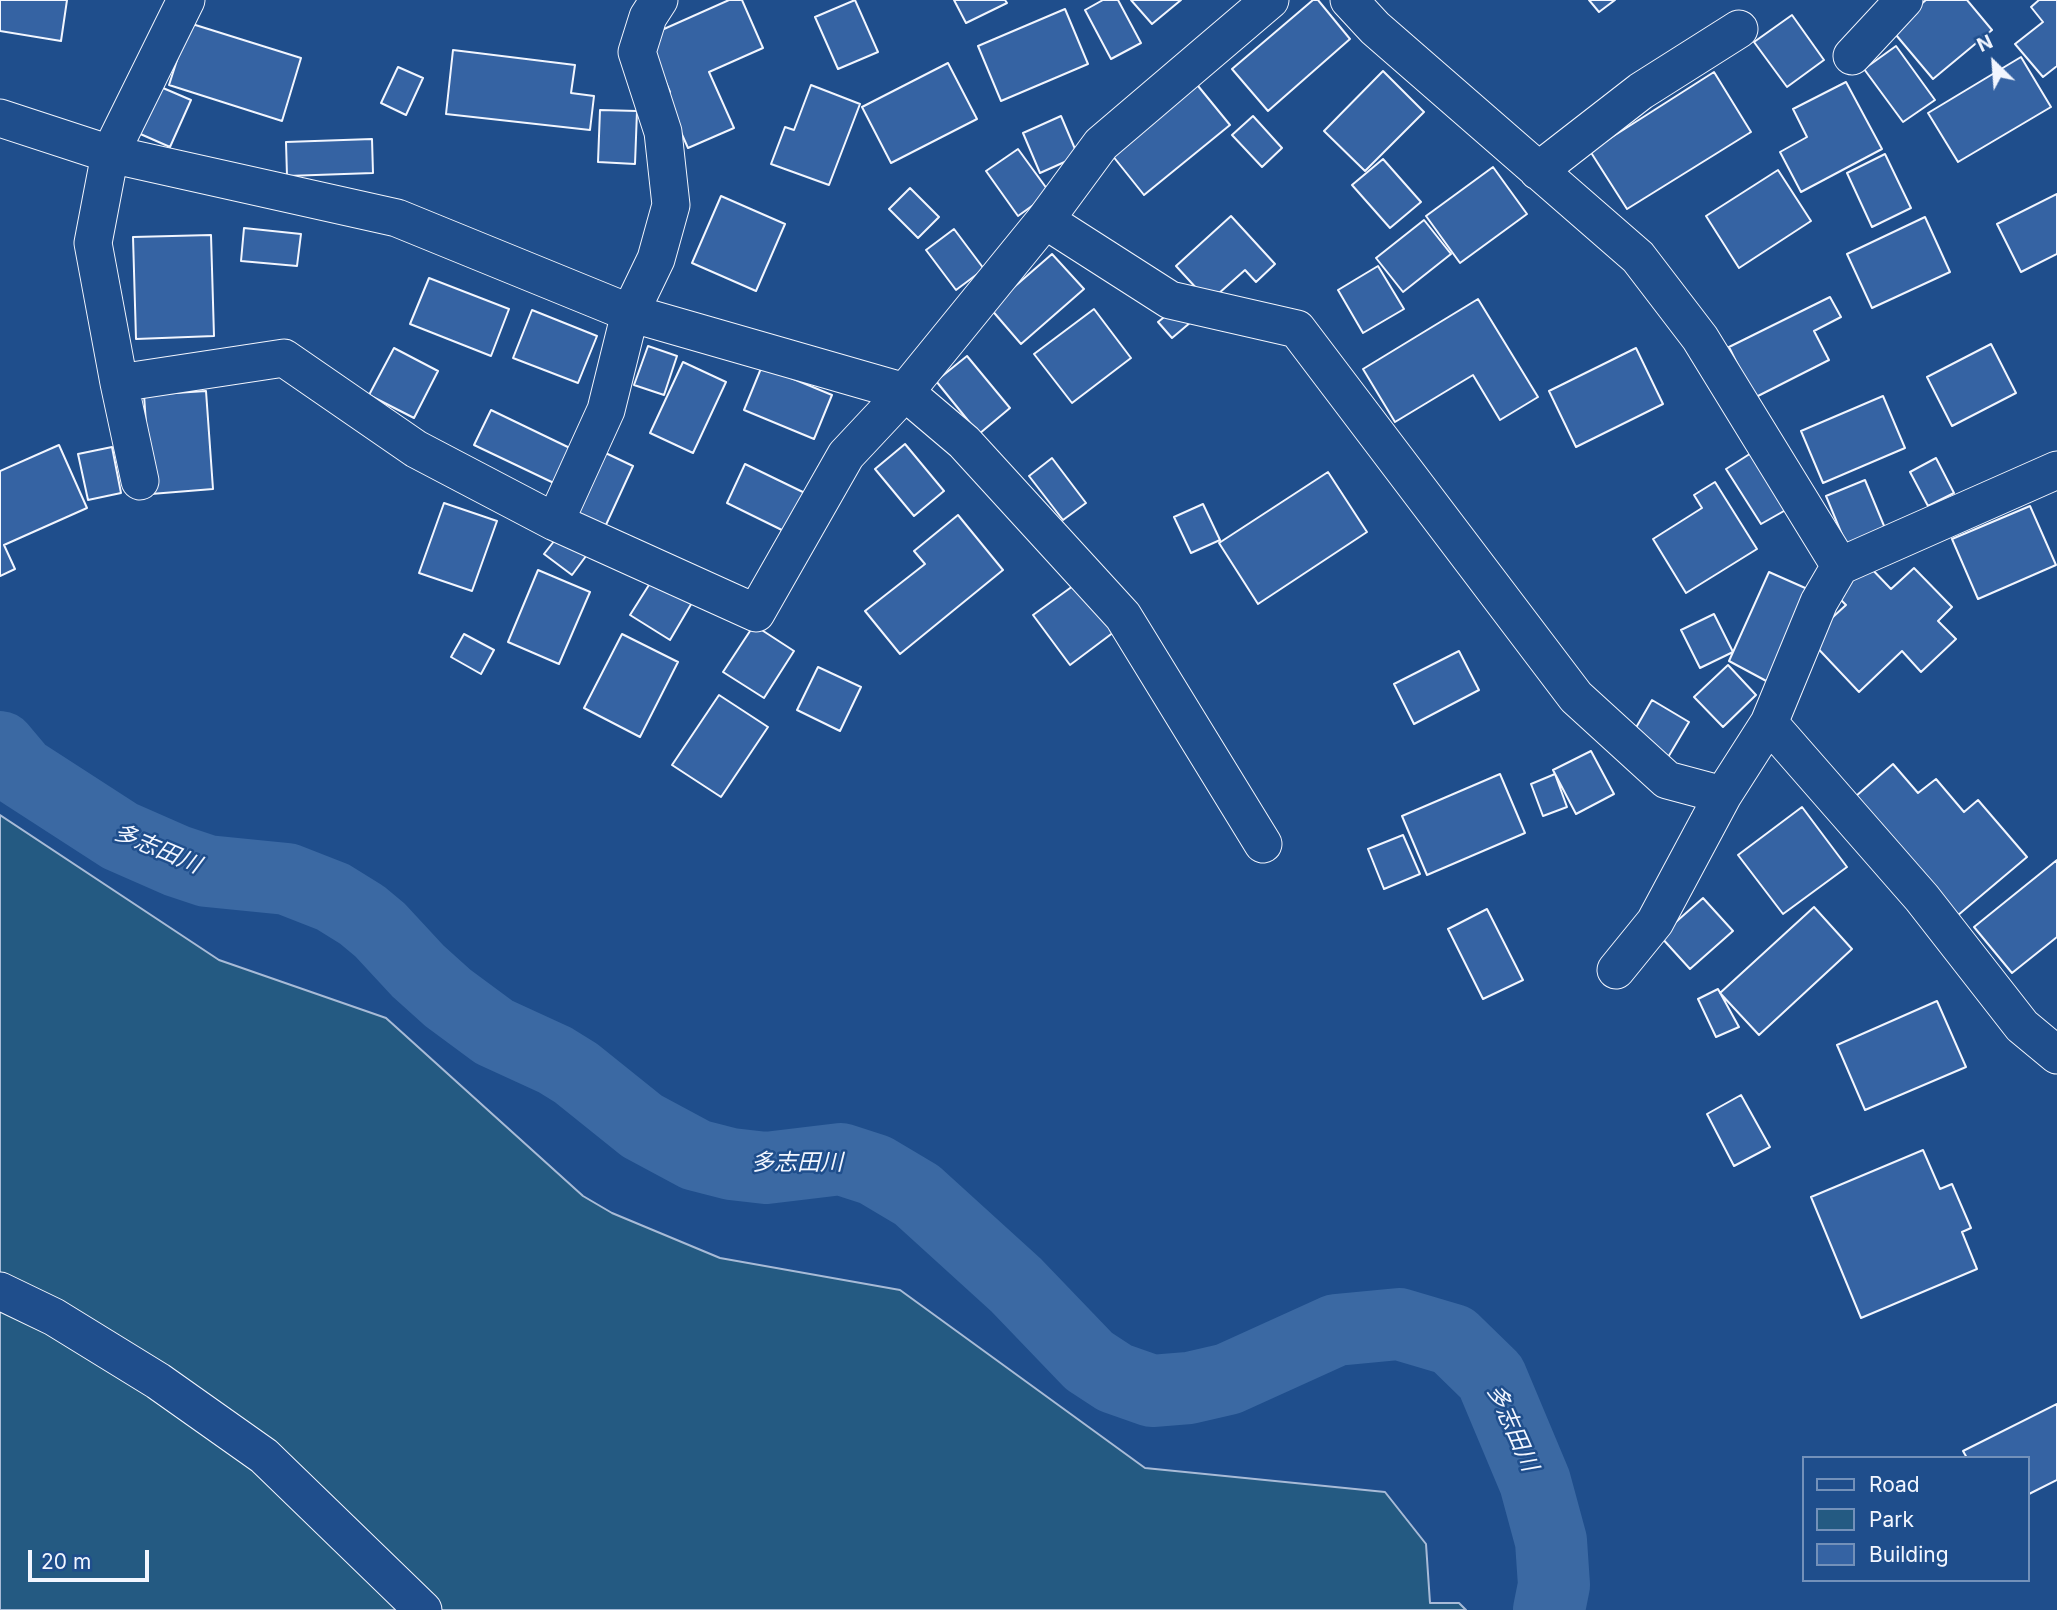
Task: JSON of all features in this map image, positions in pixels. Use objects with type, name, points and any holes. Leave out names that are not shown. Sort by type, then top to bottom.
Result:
[{"type":"street","points":[[140,481],[93,243],[110,154],[186,0]]},
{"type":"street","points":[[555,522],[606,410],[630,313],[656,259],[671,205],[663,132],[637,52],[648,17],[659,0]]},
{"type":"street","points":[[119,383],[284,358],[416,449],[555,522],[756,613],[846,455],[905,392],[1045,220],[1101,144],[1270,0]]},
{"type":"street","points":[[1349,0],[1375,28],[1638,257],[1700,338],[1840,566]]},
{"type":"street","points":[[1852,57],[1904,0]]},
{"type":"street","points":[[1538,171],[1642,91],[1739,29]]},
{"type":"street","points":[[0,118],[110,154],[397,218],[630,313],[905,392],[964,442],[1123,617],[1263,844]]},
{"type":"street","points":[[1045,220],[1170,300],[1297,329],[1576,697],[1667,780],[1723,795]]},
{"type":"street","points":[[1616,970],[1655,922],[1723,795],[1769,723],[1819,602],[1840,566],[2057,470]]},
{"type":"street","points":[[1769,723],[1922,898],[2022,1026],[2057,1055]]},
{"type":"street","points":[[0,1291],[54,1317],[158,1381],[264,1456],[423,1610]]},
{"type":"green space","points":[[0,815],[219,960],[386,1018],[583,1196],[612,1213],[720,1258],[900,1290],[1145,1468],[1385,1492],[1426,1544],[1430,1603],[1459,1603],[1466,1610],[0,1610]]},
{"type":"building","points":[[0,0],[67,0],[61,41],[0,31]]},
{"type":"building","points":[[729,0],[742,0],[763,48],[709,72],[734,128],[688,148],[664,94],[670,92],[646,37]]},
{"type":"building","points":[[855,0],[878,52],[838,69],[815,17]]},
{"type":"building","points":[[954,0],[1005,0],[1007,3],[966,23]]},
{"type":"building","points":[[1103,0],[1118,0],[1141,43],[1111,59],[1085,10]]},
{"type":"building","points":[[1131,0],[1181,0],[1152,24]]},
{"type":"building","points":[[1313,0],[1318,0],[1350,39],[1268,111],[1232,69]]},
{"type":"building","points":[[1589,0],[1615,0],[1599,12]]},
{"type":"building","points":[[1926,0],[1967,0],[1992,30],[1933,79],[1891,29]]},
{"type":"building","points":[[2039,0],[2057,0],[2057,66],[2043,77],[2015,44],[2043,22],[2031,7]]},
{"type":"building","points":[[1065,9],[1088,64],[1001,101],[978,46]]},
{"type":"building","points":[[1792,15],[1824,60],[1787,87],[1754,42]]},
{"type":"building","points":[[189,23],[301,58],[282,121],[169,85]]},
{"type":"building","points":[[1896,46],[1935,100],[1903,122],[1864,69]]},
{"type":"building","points":[[453,50],[575,65],[571,93],[594,96],[590,130],[446,114]]},
{"type":"building","points":[[2021,57],[2051,107],[1958,162],[1928,113]]},
{"type":"building","points":[[948,63],[977,119],[891,163],[862,107]]},
{"type":"building","points":[[398,67],[423,78],[406,115],[381,103]]},
{"type":"building","points":[[1383,71],[1424,112],[1365,171],[1324,131]]},
{"type":"building","points":[[1714,72],[1751,132],[1627,209],[1590,151]]},
{"type":"building","points":[[1194,81],[1230,125],[1144,195],[1108,150]]},
{"type":"building","points":[[149,82],[191,100],[170,147],[129,129]]},
{"type":"building","points":[[1846,82],[1882,149],[1801,192],[1780,152],[1807,137],[1793,109]]},
{"type":"building","points":[[811,85],[860,104],[829,185],[771,164],[785,127],[794,130]]},
{"type":"building","points":[[600,110],[637,111],[635,164],[598,162]]},
{"type":"building","points":[[1061,116],[1078,156],[1040,173],[1023,133]]},
{"type":"building","points":[[1253,116],[1282,148],[1262,167],[1232,135]]},
{"type":"building","points":[[372,139],[373,173],[287,176],[286,142]]},
{"type":"building","points":[[1018,149],[1050,193],[1018,216],[986,171]]},
{"type":"building","points":[[1885,154],[1911,208],[1872,227],[1847,173]]},
{"type":"building","points":[[1383,159],[1421,202],[1390,228],[1352,185]]},
{"type":"building","points":[[1493,167],[1527,214],[1460,263],[1426,216]]},
{"type":"building","points":[[1778,170],[1811,221],[1739,268],[1706,216]]},
{"type":"building","points":[[910,188],[939,217],[918,238],[889,209]]},
{"type":"building","points":[[2057,194],[2057,254],[2021,272],[1997,224]]},
{"type":"building","points":[[721,196],[785,224],[756,291],[692,263]]},
{"type":"building","points":[[1231,216],[1275,264],[1256,282],[1245,270],[1209,302],[1176,266]]},
{"type":"building","points":[[1925,217],[1950,272],[1872,308],[1847,254]]},
{"type":"building","points":[[1424,220],[1451,254],[1403,292],[1376,258]]},
{"type":"building","points":[[244,228],[301,234],[297,266],[241,261]]},
{"type":"building","points":[[954,229],[984,269],[956,290],[926,250]]},
{"type":"building","points":[[211,235],[214,336],[136,339],[133,237]]},
{"type":"building","points":[[1052,254],[1084,289],[1021,344],[990,308]]},
{"type":"building","points":[[1378,266],[1404,309],[1363,333],[1338,290]]},
{"type":"building","points":[[429,278],[509,309],[491,356],[410,324]]},
{"type":"building","points":[[1830,297],[1841,317],[1814,331],[1829,360],[1754,398],[1729,347]]},
{"type":"building","points":[[1478,299],[1538,397],[1500,420],[1473,375],[1395,422],[1363,369]]},
{"type":"building","points":[[1178,306],[1191,322],[1172,338],[1158,322]]},
{"type":"building","points":[[1094,309],[1131,358],[1072,403],[1034,354]]},
{"type":"building","points":[[532,310],[597,336],[578,383],[513,358]]},
{"type":"building","points":[[1991,344],[2016,393],[1952,426],[1927,377]]},
{"type":"building","points":[[648,346],[677,356],[664,395],[634,385]]},
{"type":"building","points":[[394,348],[438,371],[414,418],[369,395]]},
{"type":"building","points":[[1636,348],[1663,404],[1576,447],[1549,391]]},
{"type":"building","points":[[967,356],[1010,408],[979,434],[936,381]]},
{"type":"building","points":[[683,362],[726,382],[693,453],[650,433]]},
{"type":"building","points":[[762,366],[832,395],[814,439],[744,410]]},
{"type":"building","points":[[206,391],[213,489],[151,494],[144,395]]},
{"type":"building","points":[[1883,396],[1905,448],[1823,483],[1801,431]]},
{"type":"building","points":[[491,410],[574,450],[558,485],[474,445]]},
{"type":"building","points":[[905,444],[944,491],[914,516],[875,469]]},
{"type":"building","points":[[59,445],[87,508],[4,545],[15,569],[0,576],[0,471]]},
{"type":"building","points":[[112,447],[121,493],[88,500],[78,454]]},
{"type":"building","points":[[595,448],[633,466],[605,527],[567,508]]},
{"type":"building","points":[[1756,450],[1791,507],[1761,524],[1726,469]]},
{"type":"building","points":[[1052,458],[1086,503],[1063,520],[1029,476]]},
{"type":"building","points":[[1936,458],[1954,493],[1928,506],[1910,472]]},
{"type":"building","points":[[745,464],[809,495],[790,534],[727,503]]},
{"type":"building","points":[[1328,472],[1367,532],[1258,604],[1219,543]]},
{"type":"building","points":[[1865,480],[1887,533],[1848,549],[1826,496]]},
{"type":"building","points":[[1715,482],[1757,549],[1686,593],[1653,539],[1702,508],[1694,495]]},
{"type":"building","points":[[444,503],[497,521],[472,591],[419,573]]},
{"type":"building","points":[[1203,504],[1220,540],[1191,553],[1174,517]]},
{"type":"building","points":[[2030,506],[2056,565],[1978,599],[1952,539]]},
{"type":"building","points":[[958,515],[1003,570],[900,654],[865,611],[925,564],[914,551]]},
{"type":"building","points":[[562,531],[589,552],[572,575],[544,554]]},
{"type":"building","points":[[1867,564],[1891,589],[1914,568],[1952,607],[1938,621],[1956,639],[1921,672],[1902,651],[1859,692],[1809,639],[1846,605],[1835,594]]},
{"type":"building","points":[[538,570],[590,592],[559,664],[508,642]]},
{"type":"building","points":[[1769,572],[1812,591],[1770,683],[1729,661]]},
{"type":"building","points":[[654,577],[693,601],[670,640],[630,615]]},
{"type":"building","points":[[1077,583],[1114,632],[1070,665],[1033,615]]},
{"type":"building","points":[[1714,614],[1733,652],[1700,668],[1681,630]]},
{"type":"building","points":[[754,625],[794,651],[764,698],[723,672]]},
{"type":"building","points":[[464,634],[494,650],[481,674],[451,657]]},
{"type":"building","points":[[622,634],[678,662],[640,737],[584,708]]},
{"type":"building","points":[[1459,651],[1479,690],[1414,724],[1394,684]]},
{"type":"building","points":[[1728,665],[1756,695],[1723,727],[1694,697]]},
{"type":"building","points":[[818,667],[861,687],[840,731],[797,710]]},
{"type":"building","points":[[719,695],[768,727],[721,797],[672,765]]},
{"type":"building","points":[[1652,700],[1689,722],[1667,759],[1630,738]]},
{"type":"building","points":[[1591,751],[1614,794],[1576,814],[1553,770]]},
{"type":"building","points":[[1893,764],[1918,793],[1936,779],[1964,812],[1978,800],[2027,857],[1957,916],[1856,796]]},
{"type":"building","points":[[1500,774],[1525,833],[1427,875],[1402,816]]},
{"type":"building","points":[[1555,774],[1567,807],[1543,816],[1531,784]]},
{"type":"building","points":[[1802,807],[1847,867],[1783,914],[1738,855]]},
{"type":"building","points":[[1403,835],[1420,874],[1384,889],[1368,849]]},
{"type":"building","points":[[2057,860],[2057,937],[2012,973],[1974,927]]},
{"type":"building","points":[[1703,898],[1733,931],[1690,969],[1660,936]]},
{"type":"building","points":[[1814,907],[1852,949],[1759,1035],[1720,993]]},
{"type":"building","points":[[1487,909],[1523,980],[1483,999],[1448,929]]},
{"type":"building","points":[[1718,989],[1739,1027],[1716,1037],[1698,999]]},
{"type":"building","points":[[1937,1001],[1966,1067],[1865,1110],[1837,1045]]},
{"type":"building","points":[[1741,1095],[1770,1147],[1734,1166],[1707,1114]]},
{"type":"building","points":[[1923,1150],[1940,1189],[1952,1184],[1971,1228],[1962,1232],[1977,1269],[1861,1318],[1811,1197]]},
{"type":"building","points":[[2057,1404],[2057,1480],[2029,1494],[2029,1456],[1966,1456],[1963,1451]]},
{"type":"waterway","name":"多志田川","points":[[0,747],[21,772],[120,836],[207,871],[287,879],[333,897],[380,930],[418,971],[448,998],[494,1032],[555,1060],[576,1073],[642,1126],[696,1155],[731,1164],[766,1168],[841,1159],[875,1170],[917,1195],[1016,1285],[1089,1361],[1115,1378],[1152,1391],[1189,1388],[1228,1379],[1336,1330],[1399,1324],[1453,1340],[1491,1377],[1535,1482],[1551,1541],[1554,1585],[1549,1610]]}]
